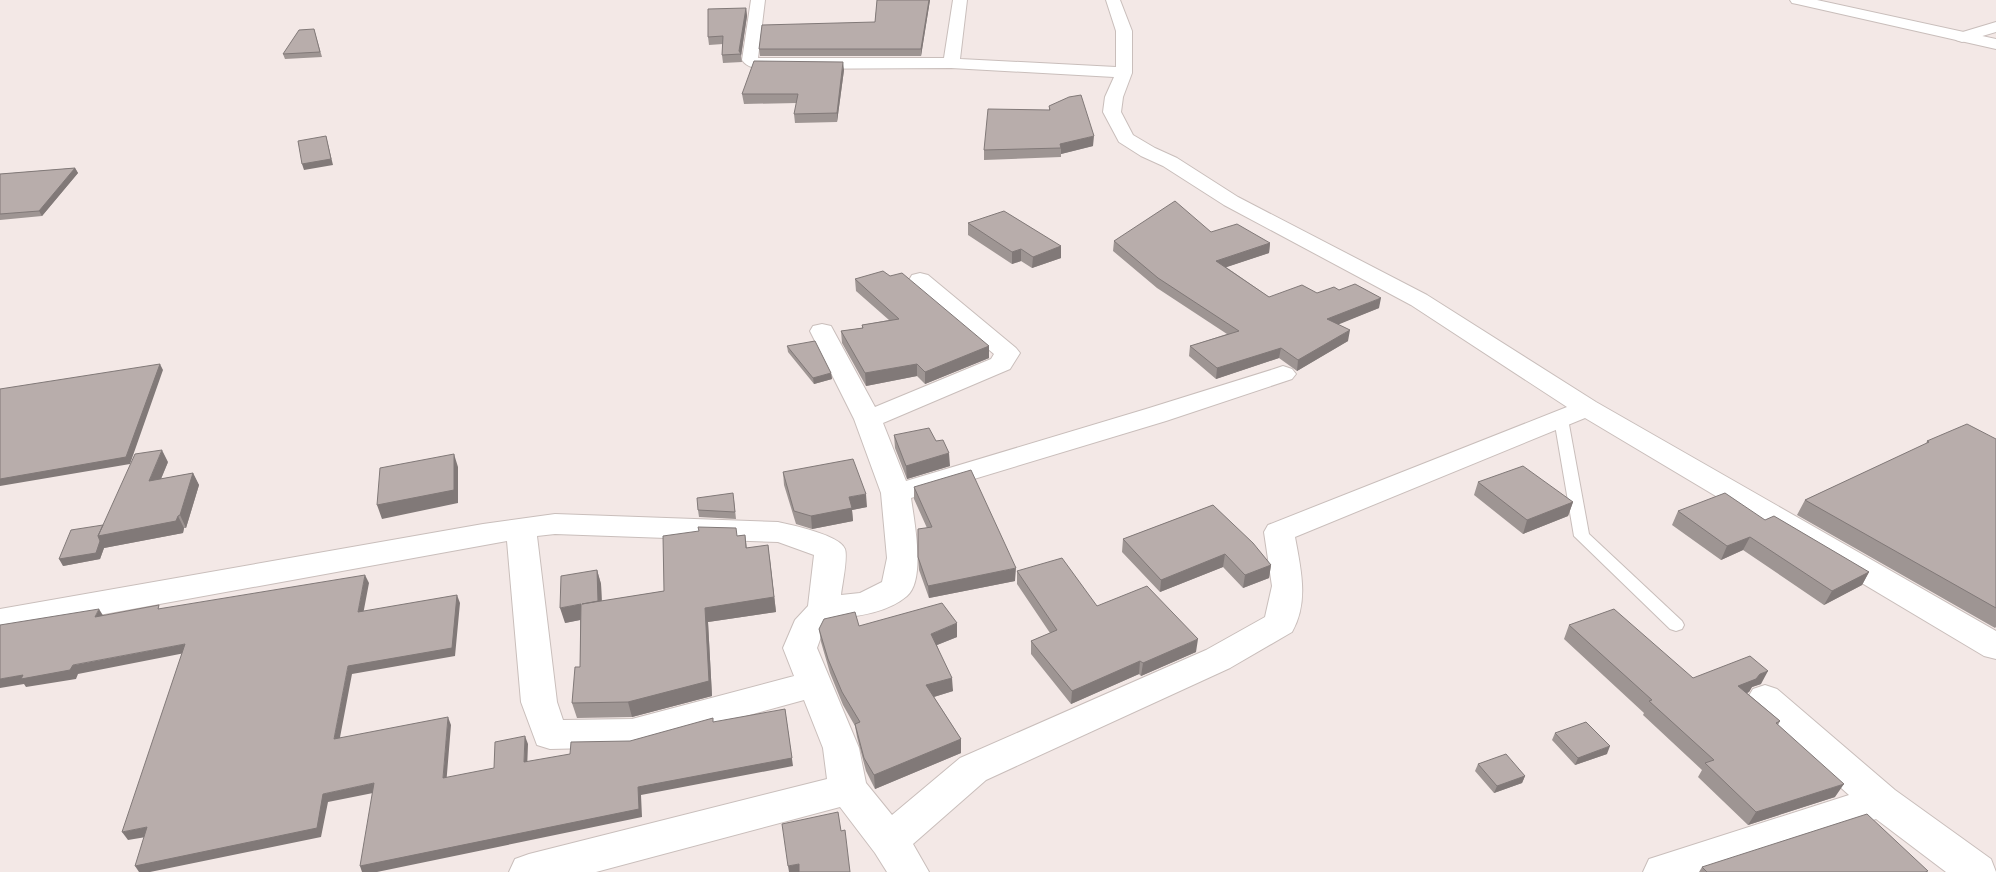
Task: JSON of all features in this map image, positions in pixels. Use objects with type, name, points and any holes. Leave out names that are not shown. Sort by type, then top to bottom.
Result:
[{"type":"street","points":[[758,0],[750,60],[752,62],[768,64],[951,63],[1124,73]]},
{"type":"street","points":[[951,63],[960,0]]},
{"type":"street","points":[[1112,0],[1124,31],[1124,73],[1114,96],[1112,112],[1126,138],[1148,152],[1170,162],[1231,200],[1419,300],[1574,414],[1996,647]]},
{"type":"street","points":[[1797,0],[1996,44]]},
{"type":"street","points":[[1962,37],[1996,27]]},
{"type":"street","points":[[868,419],[1001,364],[1007,353],[920,280]]},
{"type":"street","points":[[822,331],[868,419],[896,493],[903,558],[896,588],[866,604],[824,610]]},
{"type":"street","points":[[896,493],[1147,418],[1283,374]]},
{"type":"street","points":[[889,841],[973,769],[1218,659],[1280,624],[1288,586],[1278,532],[1574,414]]},
{"type":"street","points":[[0,621],[521,528],[555,524],[778,532],[802,538],[830,550],[824,610],[807,628],[800,648],[841,748],[848,789],[889,841],[909,872]]},
{"type":"street","points":[[521,528],[539,702],[550,734],[632,733],[815,684]]},
{"type":"street","points":[[1765,699],[1881,801],[1977,872]]},
{"type":"street","points":[[529,872],[848,789]]},
{"type":"street","points":[[1663,872],[1881,801]]},
{"type":"lane","points":[[1574,414],[1582,536],[1676,624]]},
{"type":"building","points":[[877,0],[929,0],[921,49],[759,49],[762,25],[875,22]]},
{"type":"building","points":[[746,8],[739,51],[741,54],[722,55],[723,36],[708,37],[708,9]]},
{"type":"building","points":[[314,29],[320,52],[283,54],[299,30]]},
{"type":"building","points":[[754,61],[843,62],[837,113],[794,114],[798,94],[742,94]]},
{"type":"building","points":[[1081,95],[1094,136],[1060,144],[1061,148],[984,150],[988,109],[1050,110],[1049,106],[1069,97]]},
{"type":"building","points":[[326,136],[331,159],[302,164],[298,141]]},
{"type":"building","points":[[75,168],[39,211],[0,214],[0,174]]},
{"type":"building","points":[[1175,201],[1211,232],[1237,224],[1270,243],[1216,261],[1269,297],[1302,285],[1317,293],[1334,287],[1339,290],[1355,284],[1381,298],[1327,319],[1350,330],[1298,360],[1281,348],[1217,368],[1190,346],[1239,331],[1158,278],[1114,241]]},
{"type":"building","points":[[1004,211],[1061,246],[1033,257],[1021,249],[1012,252],[968,223]]},
{"type":"building","points":[[883,271],[890,276],[902,273],[989,346],[925,372],[917,364],[865,373],[841,331],[863,328],[862,325],[899,319],[855,279]]},
{"type":"building","points":[[815,341],[831,373],[813,378],[787,346]]},
{"type":"building","points":[[160,364],[126,457],[0,479],[0,389]]},
{"type":"building","points":[[1967,424],[1996,439],[1996,608],[1805,500],[1929,442],[1927,441]]},
{"type":"building","points":[[929,428],[936,441],[943,440],[949,453],[906,466],[894,435]]},
{"type":"building","points":[[162,450],[149,481],[193,473],[180,515],[176,521],[98,536],[135,454]]},
{"type":"building","points":[[454,454],[454,490],[377,505],[380,468]]},
{"type":"building","points":[[853,459],[866,494],[849,497],[852,508],[811,516],[794,511],[783,472]]},
{"type":"building","points":[[1523,466],[1573,502],[1527,520],[1478,482]]},
{"type":"building","points":[[971,470],[1016,568],[928,586],[918,557],[918,529],[932,527],[914,487]]},
{"type":"building","points":[[733,493],[735,512],[698,510],[697,498]]},
{"type":"building","points":[[1725,493],[1765,520],[1774,516],[1869,572],[1832,591],[1750,537],[1727,546],[1678,511]]},
{"type":"building","points":[[1213,505],[1253,543],[1271,565],[1245,575],[1225,554],[1161,580],[1123,539]]},
{"type":"building","points":[[103,525],[98,536],[100,541],[96,553],[59,559],[71,530]]},
{"type":"building","points":[[698,527],[736,528],[737,536],[745,535],[746,548],[768,545],[774,597],[705,608],[709,681],[628,702],[572,703],[575,667],[580,667],[581,604],[560,608],[561,576],[597,570],[598,601],[582,604],[664,591],[663,536],[699,531]]},
{"type":"building","points":[[1062,558],[1097,606],[1147,586],[1198,639],[1143,663],[1140,661],[1072,691],[1031,641],[1057,630],[1017,571]]},
{"type":"building","points":[[365,575],[358,612],[457,595],[452,648],[348,666],[334,739],[448,717],[443,778],[494,768],[495,742],[525,736],[524,762],[570,754],[571,742],[630,741],[713,718],[713,722],[785,709],[792,758],[638,787],[639,809],[360,866],[374,783],[323,794],[317,828],[135,866],[147,827],[122,832],[185,644],[73,665],[70,670],[21,679],[23,675],[0,679],[0,625],[99,609],[95,617],[159,605],[158,609]]},
{"type":"building","points":[[942,603],[957,623],[931,634],[952,678],[926,685],[961,739],[874,775],[864,758],[855,724],[860,722],[842,692],[828,659],[819,629],[824,619],[855,612],[859,626]]},
{"type":"building","points":[[1614,609],[1693,678],[1750,656],[1768,671],[1760,674],[1756,679],[1738,686],[1780,721],[1776,723],[1844,784],[1756,812],[1705,763],[1714,760],[1649,701],[1652,700],[1569,625]]},
{"type":"building","points":[[1586,722],[1610,746],[1578,758],[1555,733]]},
{"type":"building","points":[[1506,754],[1525,776],[1497,786],[1478,764]]},
{"type":"building","points":[[838,812],[841,831],[845,830],[850,872],[799,872],[799,864],[788,866],[782,824]]},
{"type":"building","points":[[1867,814],[1928,871],[1707,872],[1702,867]]}]
